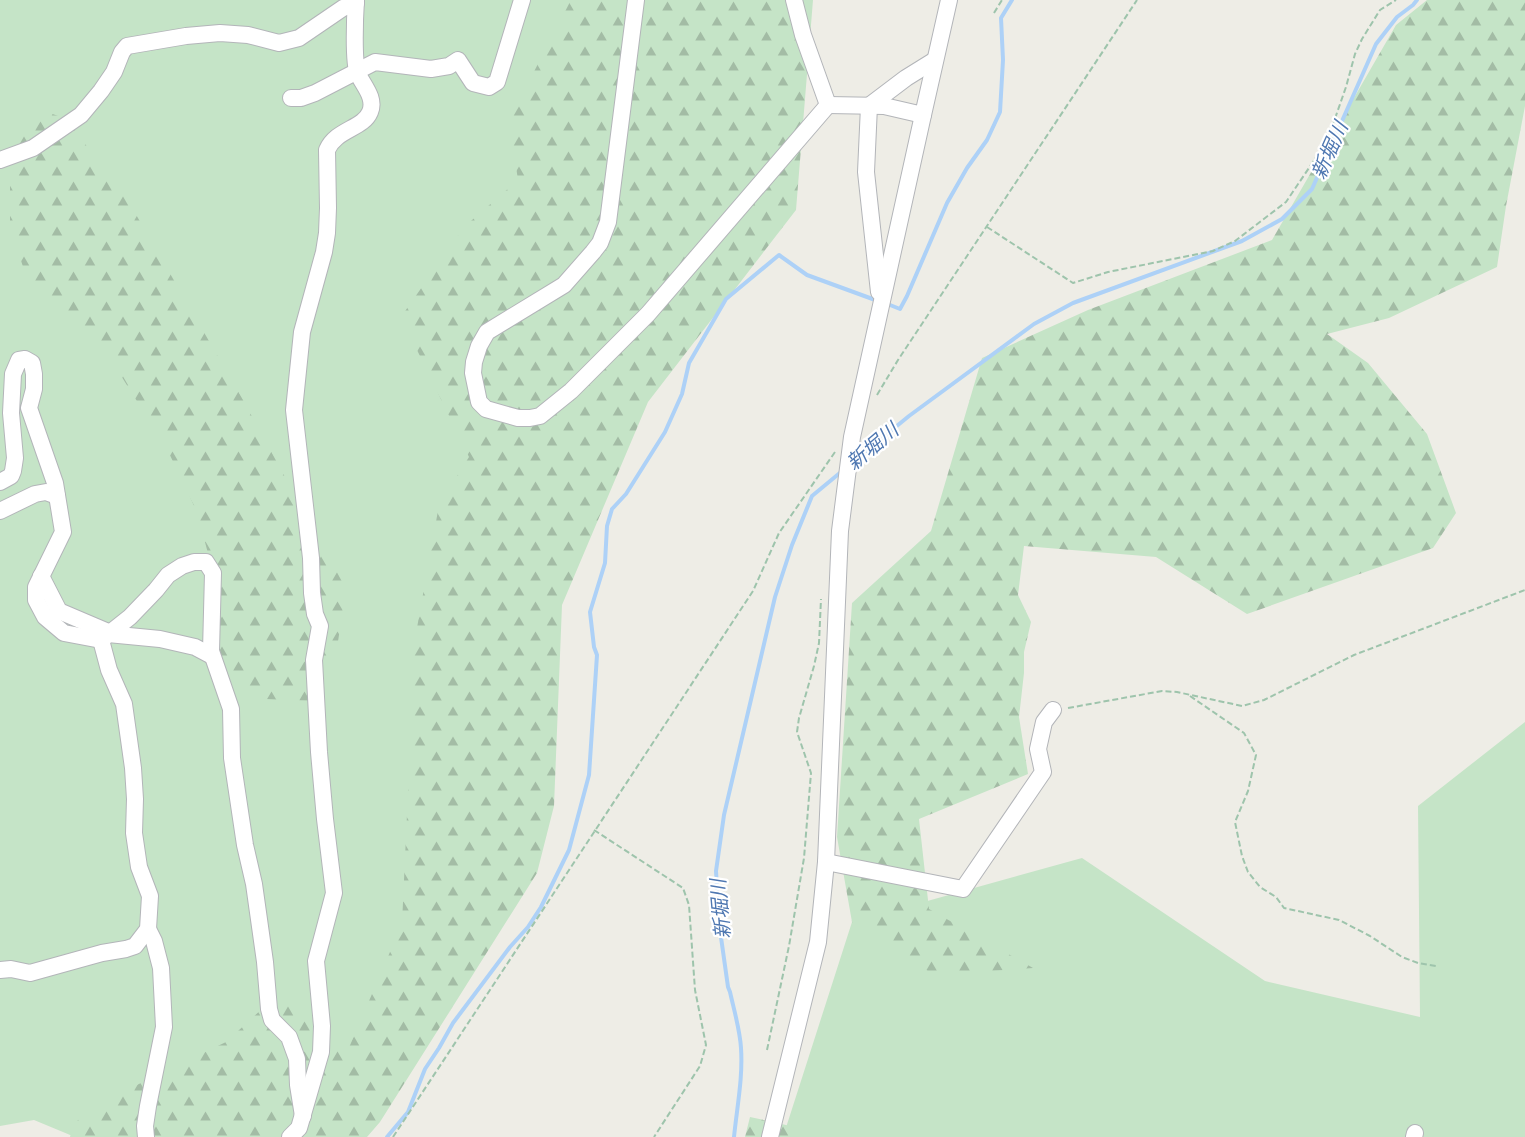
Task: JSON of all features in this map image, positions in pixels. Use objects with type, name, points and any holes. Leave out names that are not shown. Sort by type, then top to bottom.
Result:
[{"type":"street","points":[[291,98],[301,98],[315,93],[375,62],[431,69],[449,66],[458,60],[472,83],[489,87],[497,82],[522,0]]},
{"type":"street","points":[[636,0],[608,222],[600,243],[564,285],[487,332],[479,346],[473,373],[479,402],[486,409],[518,418],[540,416],[571,391],[648,314],[828,105]]},
{"type":"street","points":[[794,0],[803,35],[828,105]]},
{"type":"street","points":[[770,1137],[818,942],[826,862],[840,531],[852,437],[949,0]]},
{"type":"street","points":[[0,160],[33,148],[81,116],[114,72],[127,46],[220,33],[248,34],[279,43],[299,38],[343,8],[356,2],[357,71],[370,94],[372,104],[364,120],[337,136],[327,150],[327,233],[302,332],[294,410],[311,558],[312,593],[315,614],[320,626],[314,660],[318,741],[324,819],[331,856],[334,893],[316,961],[322,1026],[321,1052],[299,1128],[290,1137]]},
{"type":"street","points":[[881,304],[866,172],[870,106],[906,78],[935,60]]},
{"type":"street","points":[[828,105],[884,106],[922,115]]},
{"type":"street","points":[[0,482],[10,477],[13,471],[15,458],[11,413],[13,374],[19,360],[25,359],[32,363],[34,374],[34,389],[29,408],[55,483],[63,532],[36,587],[36,600],[45,617],[64,633],[160,639],[195,647],[213,656]]},
{"type":"street","points":[[0,511],[35,494],[46,492],[57,496]]},
{"type":"street","points":[[105,637],[130,617],[168,575],[182,566],[194,562],[206,562],[213,573],[211,651],[231,709],[232,758],[257,906],[269,1009],[272,1020],[290,1037],[297,1059],[303,1116]]},
{"type":"street","points":[[105,637],[110,670],[124,704],[133,768],[134,833],[139,867],[150,896],[148,929],[154,941],[161,968],[164,1027],[148,1106],[146,1137]]},
{"type":"street","points":[[826,862],[963,889],[1043,772],[1038,749],[1044,722],[1053,710]]},
{"type":"street","points":[[0,970],[11,969],[30,973],[126,949],[135,946],[148,929]]},
{"type":"path","points":[[994,13],[1002,0]]},
{"type":"path","points":[[875,398],[1137,0]]},
{"type":"path","points":[[987,227],[1073,283],[1108,272],[1213,250],[1235,241],[1286,202],[1299,184],[1331,130],[1362,39],[1380,10],[1396,0]]},
{"type":"path","points":[[393,1137],[753,591],[779,533],[836,451],[852,437]]},
{"type":"path","points":[[1053,710],[1162,691],[1242,706],[1264,700],[1354,655],[1525,590]]},
{"type":"path","points":[[767,1050],[789,946],[804,858],[811,773],[797,732],[819,643],[821,595]]},
{"type":"path","points":[[1187,694],[1244,734],[1256,755],[1248,791],[1234,822],[1248,872],[1260,887],[1276,897],[1284,908],[1339,920],[1370,936],[1402,957],[1436,966]]},
{"type":"path","points":[[594,830],[684,888],[689,905],[695,990],[706,1045],[700,1066],[654,1137]]},
{"type":"green space","points":[[0,0],[603,0],[469,422],[491,747],[325,1137],[75,1137],[34,1120],[0,1126]]},
{"type":"green space","points":[[571,0],[813,0],[796,210],[648,402],[562,605],[554,806],[537,873],[380,1122],[367,1137],[310,1137],[301,1119],[273,1137],[70,1137],[74,1123],[112,1097],[226,1042],[286,987],[345,1057],[402,924],[415,639],[439,505],[469,457],[401,317],[464,227],[518,180],[509,120]]},
{"type":"green space","points":[[1427,0],[1525,0],[1525,106],[1497,267],[1389,318],[1327,334],[1368,363],[1427,434],[1456,513],[1433,548],[1247,614],[1156,557],[1024,546],[1018,595],[1031,622],[1024,652],[1019,717],[1028,774],[919,819],[929,909],[1033,968],[934,975],[852,922],[837,837],[852,603],[931,531],[982,358],[1088,310],[1272,240],[1396,25]]},
{"type":"green space","points":[[35,111],[50,113],[66,119],[127,199],[243,400],[346,589],[335,661],[313,701],[266,699],[233,676],[213,640],[214,576],[197,512],[168,451],[110,358],[88,339],[64,311],[32,295],[10,226],[10,157],[18,133]]},
{"type":"green space","points":[[1525,722],[1525,1137],[783,1137],[852,922],[1082,858],[1265,981],[1420,1017],[1418,806]]},
{"type":"green space","points":[[750,1117],[795,1127],[794,1137],[745,1137]]},
{"type":"waterway","points":[[885,303],[900,309],[947,203],[967,168],[987,140],[1000,112],[1003,60],[1001,18],[1012,0]]},
{"type":"waterway","name":"新堀川","points":[[854,461],[909,416],[1034,324],[1073,303],[1242,241],[1282,219],[1312,189],[1376,44],[1397,17],[1417,0]]},
{"type":"waterway","points":[[387,1137],[408,1112],[425,1069],[453,1023],[541,907],[569,850],[589,775],[597,655],[590,612],[605,563],[607,526],[612,509],[626,494],[665,432],[682,394],[689,363],[726,299],[779,255],[807,275],[878,301]]},
{"type":"waterway","name":"新堀川","points":[[734,1137],[741,1048],[728,987],[719,923],[716,871],[724,815],[775,597],[792,545],[812,496],[841,472]]}]
